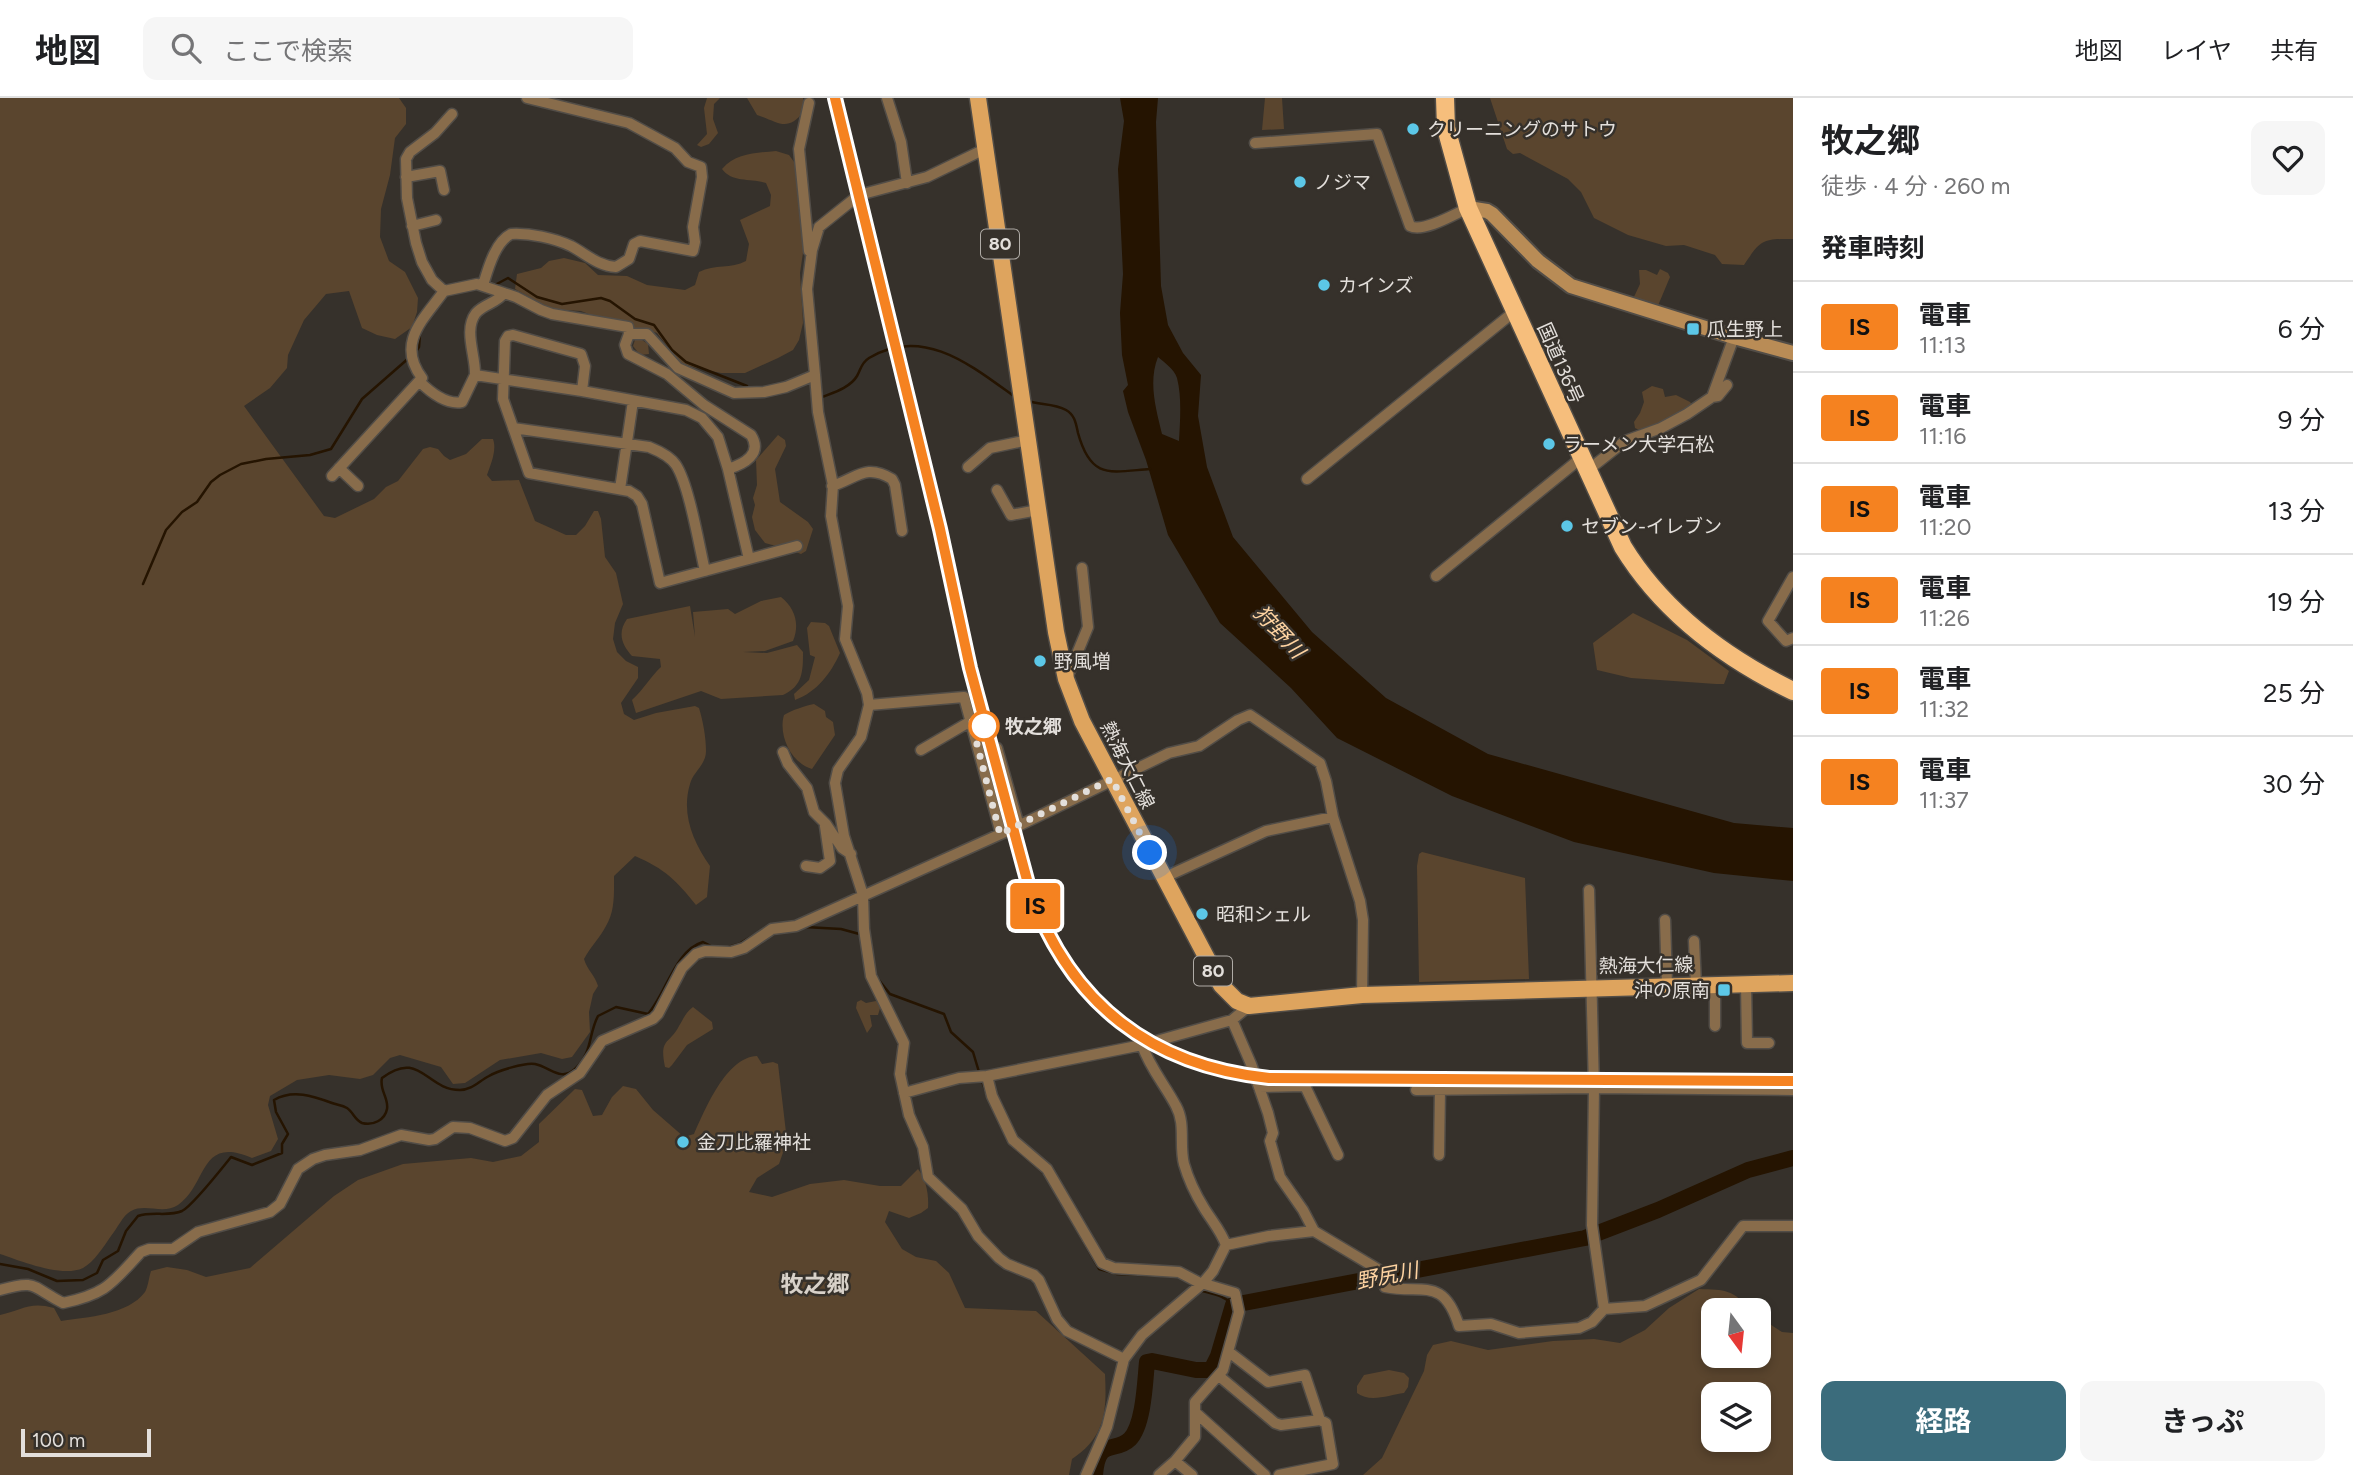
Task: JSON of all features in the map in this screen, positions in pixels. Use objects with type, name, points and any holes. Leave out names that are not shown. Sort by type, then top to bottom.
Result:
[{"type":"highway","name":"国道136号","points":[[1445,98],[1449,139],[1468,208],[1623,547],[1636,569],[1666,603],[1699,633],[1748,666],[1793,691]]},
{"type":"main road","name":"熱海大仁線","points":[[978,98],[1056,632],[1066,679],[1082,721],[1221,985],[1237,1001],[1249,1006],[1362,995],[1793,982]]},
{"type":"main road","points":[[1468,208],[1492,214],[1538,261],[1571,286],[1793,353]]},
{"type":"street","points":[[483,285],[501,243],[511,234],[567,244],[601,264],[615,267],[628,259],[634,244],[640,241],[693,251],[695,242],[693,227],[702,177],[701,167],[688,162],[675,148],[628,123],[523,98]]},
{"type":"street","points":[[887,98],[901,142],[907,183]]},
{"type":"street","points":[[809,103],[800,149],[811,258]]},
{"type":"street","points":[[444,291],[432,280],[422,262],[412,226],[406,177],[407,155],[435,133],[452,114]]},
{"type":"street","points":[[1255,143],[1377,134],[1410,226],[1414,229],[1424,227],[1468,208]]},
{"type":"street","points":[[987,148],[928,177],[859,195],[823,222],[817,231],[807,289],[818,412],[832,486],[831,516],[848,606],[845,639],[867,693],[869,705],[861,737],[835,777],[844,836],[863,895],[871,976],[904,1043],[900,1074],[909,1115],[923,1147],[928,1177],[962,1209],[978,1237],[999,1258],[1039,1280],[1057,1319],[1067,1331],[1124,1359]]},
{"type":"street","points":[[406,177],[440,171],[444,190]]},
{"type":"street","points":[[412,226],[436,220]]},
{"type":"street","points":[[358,486],[335,472],[422,378],[411,358],[411,344],[421,322],[444,291],[478,284],[552,314],[628,327],[629,334],[625,345],[628,354],[667,374],[704,405],[751,435],[755,447],[751,457],[746,463],[728,469]]},
{"type":"street","points":[[419,381],[434,394],[460,404],[475,375],[471,345],[474,318],[504,293]]},
{"type":"street","points":[[1307,479],[1515,310]]},
{"type":"street","points":[[629,334],[647,334],[678,368],[734,393],[764,392],[814,375]]},
{"type":"street","points":[[582,391],[585,366],[581,354],[521,335],[508,336],[505,341],[503,399],[529,473],[620,489],[637,496],[642,504],[660,583],[797,546]]},
{"type":"street","points":[[1712,397],[1734,337]]},
{"type":"street","points":[[475,375],[686,410],[702,418],[718,437],[749,559]]},
{"type":"street","points":[[1436,576],[1584,464],[1625,441],[1661,428],[1687,414],[1712,397],[1718,396],[1727,386]]},
{"type":"street","points":[[620,489],[633,401]]},
{"type":"street","points":[[513,428],[626,443],[658,451],[676,464],[684,482],[705,571]]},
{"type":"street","points":[[968,467],[990,449],[1028,440]]},
{"type":"street","points":[[832,486],[856,474],[874,471],[892,479],[902,531]]},
{"type":"street","points":[[997,490],[1011,516],[1038,510]]},
{"type":"street","points":[[1066,679],[1088,627],[1082,568]]},
{"type":"street","points":[[1793,577],[1768,621],[1786,641],[1793,638]]},
{"type":"street","points":[[869,705],[959,695],[966,700],[1000,834]]},
{"type":"street","points":[[0,1290],[23,1283],[32,1284],[63,1303],[85,1299],[107,1289],[141,1252],[149,1249],[173,1249],[198,1232],[270,1212],[280,1204],[298,1170],[324,1155],[360,1150],[401,1135],[435,1139],[453,1127],[470,1128],[505,1141],[513,1138],[547,1095],[580,1073],[602,1041],[653,1019],[658,1014],[682,968],[696,954],[705,951],[731,952],[744,948],[767,931],[796,926],[1000,834],[1169,753],[1199,746],[1250,715],[1320,763],[1333,817],[1360,901],[1363,920],[1362,995]]},
{"type":"street","points":[[920,750],[971,721]]},
{"type":"street","points":[[998,748],[1019,825]]},
{"type":"street","points":[[783,752],[788,764],[807,788],[814,812],[851,855]]},
{"type":"street","points":[[1163,878],[1266,831],[1333,817]]},
{"type":"street","points":[[806,866],[820,868],[830,861],[824,822]]},
{"type":"street","points":[[1589,890],[1594,1088],[1593,1230],[1604,1309]]},
{"type":"street","points":[[1665,920],[1667,985]]},
{"type":"street","points":[[1694,941],[1696,985]]},
{"type":"street","points":[[1715,984],[1715,1026]]},
{"type":"street","points":[[1746,984],[1747,1043],[1769,1043]]},
{"type":"street","points":[[904,1093],[960,1079],[983,1077],[1142,1045],[1232,1020],[1249,1006]]},
{"type":"street","points":[[1232,1020],[1272,1127],[1270,1141],[1280,1177],[1314,1231],[1381,1271],[1385,1287],[1429,1289],[1441,1295],[1451,1307],[1459,1326],[1491,1324],[1519,1333],[1586,1327],[1604,1309],[1645,1306],[1701,1279],[1743,1226],[1793,1226]]},
{"type":"street","points":[[1086,1475],[1107,1427],[1124,1359],[1142,1335],[1199,1287],[1213,1271],[1226,1245],[1204,1208],[1185,1167],[1182,1124],[1177,1106],[1155,1074],[1142,1045]]},
{"type":"street","points":[[983,1077],[1013,1140],[1046,1169],[1102,1263],[1114,1268],[1179,1272],[1199,1287],[1235,1293],[1240,1309],[1229,1352],[1219,1376],[1196,1399],[1195,1437],[1159,1475]]},
{"type":"street","points":[[1259,1087],[1305,1086],[1338,1155]]},
{"type":"street","points":[[1416,1090],[1793,1090]]},
{"type":"street","points":[[1439,1155],[1440,1090]]},
{"type":"street","points":[[1226,1245],[1269,1236],[1314,1231]]},
{"type":"street","points":[[1229,1352],[1268,1382],[1305,1375],[1320,1420],[1328,1426],[1333,1464],[1279,1475]]},
{"type":"street","points":[[1219,1376],[1275,1423],[1281,1425],[1320,1420]]},
{"type":"street","points":[[1195,1412],[1265,1475]]},
{"type":"street","points":[[1175,1461],[1192,1475]]},
{"type":"shaded area","points":[[0,98],[399,98],[406,108],[406,124],[395,138],[390,175],[381,209],[380,237],[389,261],[405,272],[418,298],[412,327],[395,339],[377,335],[362,328],[349,291],[326,294],[304,320],[288,355],[287,368],[270,388],[244,406],[324,516],[335,518],[374,499],[386,487],[398,481],[423,449],[438,449],[450,460],[466,454],[482,439],[493,439],[494,443],[487,475],[492,481],[519,480],[535,521],[566,535],[576,535],[594,511],[598,511],[605,557],[616,573],[623,604],[615,623],[613,639],[617,652],[638,667],[638,678],[621,703],[624,714],[634,720],[695,706],[699,708],[706,746],[704,760],[690,784],[687,806],[690,827],[710,866],[707,897],[696,905],[669,876],[635,856],[614,876],[609,920],[584,959],[598,986],[593,994],[589,1012],[590,1032],[572,1057],[562,1059],[541,1053],[500,1060],[465,1083],[453,1084],[441,1067],[400,1055],[390,1058],[373,1075],[360,1079],[329,1075],[297,1080],[270,1096],[268,1105],[278,1139],[271,1151],[252,1158],[235,1153],[222,1153],[213,1157],[188,1196],[178,1205],[166,1209],[143,1208],[131,1211],[95,1258],[83,1268],[74,1271],[53,1270],[0,1254]]},
{"type":"shaded area","points":[[707,98],[720,98],[714,104],[713,119],[718,133],[709,144],[701,147],[697,145],[707,134],[704,108]]},
{"type":"shaded area","points":[[747,98],[803,98],[804,111],[793,122],[777,123],[757,115]]},
{"type":"shaded area","points":[[1265,98],[1282,98],[1284,129],[1262,130]]},
{"type":"shaded area","points":[[1490,98],[1793,98],[1793,239],[1764,242],[1744,265],[1722,264],[1715,255],[1684,245],[1666,246],[1628,235],[1594,218],[1581,192],[1568,179],[1520,153],[1513,154],[1507,149]]},
{"type":"shaded area","points":[[776,151],[789,155],[797,166],[805,239],[800,273],[803,323],[799,340],[793,350],[778,358],[745,373],[721,373],[697,368],[681,363],[657,333],[645,329],[632,331],[581,311],[550,309],[515,289],[517,274],[564,258],[585,263],[598,275],[627,276],[647,285],[685,290],[695,285],[699,272],[746,261],[749,244],[740,220],[770,206],[771,195],[766,183],[736,178],[722,169],[740,157]]},
{"type":"shaded area","points":[[1660,269],[1670,277],[1657,308],[1633,299],[1640,284],[1639,270],[1657,275]]},
{"type":"shaded area","points":[[635,340],[648,344],[649,354],[640,355],[633,346]]},
{"type":"shaded area","points":[[1652,386],[1663,389],[1665,397],[1676,395],[1692,405],[1690,409],[1651,429],[1635,428],[1634,422],[1644,402],[1642,392]]},
{"type":"shaded area","points":[[778,435],[785,440],[786,446],[775,469],[780,502],[808,522],[813,529],[806,551],[801,554],[786,545],[765,543],[755,530],[752,517],[757,485],[756,460]]},
{"type":"shaded area","points":[[781,597],[790,606],[795,617],[793,641],[765,651],[743,652],[767,653],[797,645],[803,652],[802,672],[790,691],[783,695],[721,699],[701,691],[636,713],[632,700],[661,667],[660,659],[632,656],[629,652],[623,643],[622,634],[627,619],[690,606],[695,637],[693,612],[728,609],[735,614],[761,601]]},
{"type":"shaded area","points":[[1633,613],[1687,640],[1729,671],[1724,684],[1631,678],[1597,670],[1593,643]]},
{"type":"shaded area","points":[[811,622],[829,626],[840,653],[822,681],[803,697],[795,700],[794,694],[809,680],[815,657],[810,655],[807,628]]},
{"type":"shaded area","points":[[814,704],[825,711],[826,717],[833,722],[835,735],[812,769],[792,755],[785,739],[783,723],[784,715]]},
{"type":"shaded area","points":[[1422,852],[1525,878],[1529,979],[1419,982],[1417,866],[1419,854]]},
{"type":"shaded area","points":[[861,1000],[866,1003],[876,1001],[881,1005],[878,1015],[870,1015],[872,1026],[867,1033],[856,1008],[857,1002]]},
{"type":"shaded area","points":[[693,1007],[712,1022],[713,1029],[687,1045],[669,1068],[665,1067],[664,1046]]},
{"type":"shaded area","points":[[757,1056],[762,1064],[778,1064],[787,1141],[779,1164],[757,1178],[749,1192],[772,1197],[810,1184],[844,1180],[880,1186],[901,1186],[918,1169],[926,1187],[928,1208],[909,1218],[889,1211],[885,1222],[902,1249],[916,1257],[936,1261],[949,1273],[965,1308],[1036,1311],[1105,1374],[1102,1422],[1091,1442],[1072,1459],[1069,1475],[0,1475],[0,1315],[39,1305],[54,1308],[61,1321],[95,1316],[118,1310],[138,1300],[146,1290],[151,1271],[167,1267],[206,1277],[250,1268],[334,1196],[358,1180],[403,1164],[471,1158],[493,1162],[521,1156],[539,1142],[539,1124],[575,1089],[582,1090],[593,1116],[602,1115],[612,1097],[623,1086],[636,1089],[653,1110],[684,1137],[694,1134],[726,1075],[736,1065]]},
{"type":"shaded area","points":[[1699,1289],[1728,1292],[1739,1298],[1701,1298],[1701,1368],[1771,1368],[1771,1325],[1782,1332],[1793,1333],[1793,1475],[1363,1475],[1382,1458],[1424,1371],[1427,1355],[1433,1345],[1451,1341],[1488,1350],[1553,1341],[1594,1339],[1620,1343],[1645,1330],[1669,1308]]},
{"type":"shaded area","points":[[1389,1370],[1404,1373],[1409,1378],[1404,1393],[1368,1398],[1357,1393],[1357,1386],[1364,1375]]},
{"type":"water","name":"狩野川","points":[[1120,98],[1158,98],[1156,122],[1161,286],[1168,325],[1183,353],[1201,375],[1198,416],[1207,467],[1233,537],[1312,632],[1386,698],[1488,754],[1734,823],[1793,828],[1793,881],[1714,873],[1574,842],[1452,796],[1337,738],[1291,688],[1220,623],[1168,535],[1123,391],[1128,385],[1122,355],[1120,313],[1123,274],[1118,169],[1124,121]],"holes":[[[1158,357],[1172,369],[1179,385],[1179,441],[1162,434],[1157,415],[1154,376]]]},
{"type":"waterway","points":[[493,286],[508,278],[537,297],[562,304],[601,298],[610,301],[635,319],[654,325],[672,350],[686,362],[747,386]]},
{"type":"waterway","points":[[415,353],[419,347],[420,333]]},
{"type":"waterway","points":[[820,398],[850,384],[869,358],[889,349],[909,346],[928,348],[964,362],[1015,397]]},
{"type":"waterway","points":[[143,584],[166,530],[182,512],[197,502],[211,482],[241,464],[310,455],[331,449],[362,399],[410,357]]},
{"type":"waterway","points":[[1028,401],[1057,406],[1069,412],[1075,420],[1083,448],[1096,466],[1113,471],[1150,469]]},
{"type":"waterway","points":[[725,948],[739,944],[772,924]]},
{"type":"waterway","points":[[805,927],[841,929],[863,935]]},
{"type":"waterway","points":[[0,1264],[28,1269],[57,1281],[83,1280],[97,1273],[103,1260],[118,1251],[126,1231],[138,1216],[172,1214],[187,1208],[231,1157],[252,1165],[282,1153],[282,1144],[288,1134],[276,1112],[274,1100],[281,1097],[296,1094],[318,1098],[345,1107],[360,1122],[370,1124],[381,1119],[386,1113],[382,1078],[395,1070],[414,1069],[439,1084],[460,1090],[472,1087],[498,1072],[525,1064],[535,1064],[560,1074],[570,1073],[581,1063],[588,1050],[598,1016],[616,1007],[648,1014],[685,954],[703,942],[715,948]]},
{"type":"waterway","points":[[878,979],[890,994],[944,1014],[951,1032],[973,1052],[979,1072]]},
{"type":"waterway","points":[[981,1078],[988,1098]]},
{"type":"waterway","points":[[994,1111],[1011,1145],[1046,1175]]},
{"type":"waterway","name":"野尻川","points":[[1095,1475],[1103,1450],[1124,1443],[1135,1432],[1143,1402],[1147,1362],[1211,1370],[1218,1356],[1233,1305],[1585,1238],[1658,1210],[1748,1170],[1793,1158]]},
{"type":"waterway","points":[[1061,1202],[1099,1269],[1117,1274],[1169,1276]]},
{"type":"waterway","points":[[1199,1290],[1222,1297],[1233,1305]]},
{"type":"railway","points":[[835,98],[1030,891],[1047,931],[1067,966],[1092,997],[1120,1022],[1152,1043],[1188,1060],[1227,1071],[1269,1078],[1793,1081]]},
{"type":"train","name":"IS","points":[[835,98],[999,783],[1041,921],[1068,970],[1090,996],[1110,1016],[1149,1042],[1177,1056],[1211,1068],[1269,1078],[1793,1081]]},
{"type":"place","name":"クリーニングのサトウ","points":[[1413,129]]},
{"type":"place","name":"ノジマ","points":[[1300,182]]},
{"type":"place","name":"カインズ","points":[[1324,285]]},
{"type":"place","name":"瓜生野上","points":[[1693,329]]},
{"type":"place","name":"ラーメン大学石松","points":[[1549,444]]},
{"type":"place","name":"セブン-イレブン","points":[[1567,526]]},
{"type":"place","name":"野風増","points":[[1040,661]]},
{"type":"place","name":"牧之郷","points":[[984,726]]},
{"type":"place","name":"昭和シェル","points":[[1202,914]]},
{"type":"place","name":"沖の原南","points":[[1724,990]]},
{"type":"place","name":"金刀比羅神社","points":[[683,1142]]},
{"type":"district","name":"牧之郷","points":[[815,1284]]},
{"type":"route","points":[[984,726],[971,721],[1000,834],[1112,779],[1150,853]]}]
